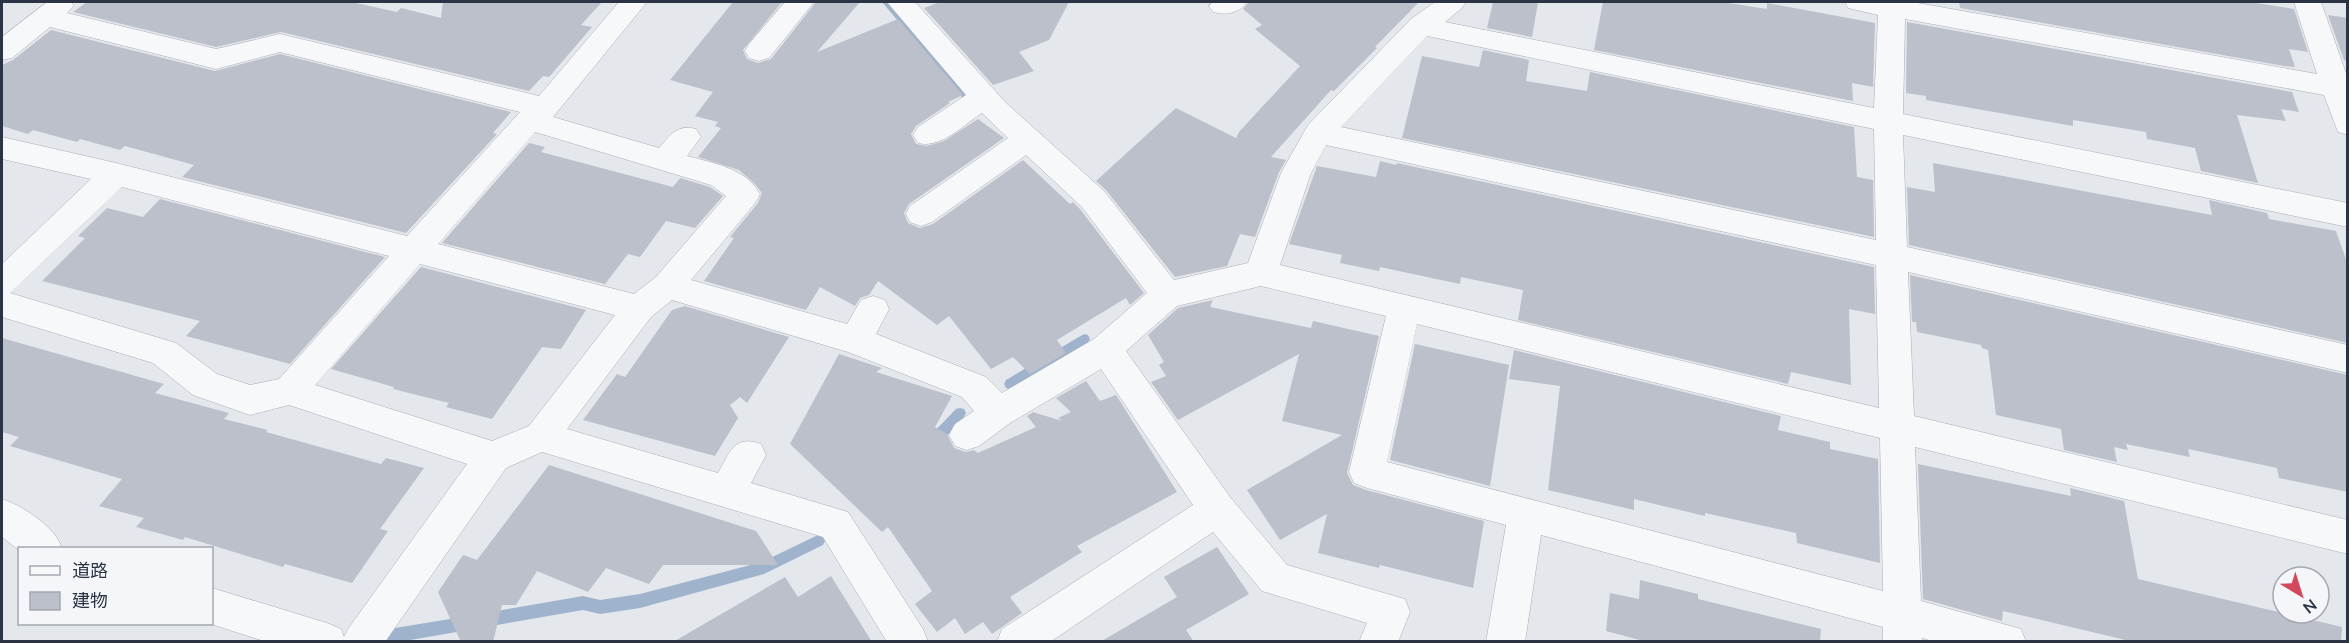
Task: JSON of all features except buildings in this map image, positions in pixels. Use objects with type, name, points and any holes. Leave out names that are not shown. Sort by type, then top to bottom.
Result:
[{"type":"street","points":[[289,391],[634,2]]},
{"type":"street","points":[[759,51],[800,2]]},
{"type":"street","points":[[900,2],[984,97],[1093,199],[1167,295]]},
{"type":"street","points":[[1261,273],[1296,173],[1318,133],[1421,26],[1452,2]]},
{"type":"street","points":[[1858,2],[1895,5],[2341,88]]},
{"type":"street","points":[[2308,2],[2341,88],[2348,125]]},
{"type":"street","points":[[1895,5],[1888,121],[1903,628]]},
{"type":"street","points":[[2,51],[54,9],[216,59],[280,43],[537,114],[665,161],[722,177],[756,200],[667,286],[639,309],[541,436],[494,457],[362,642]]},
{"type":"street","points":[[1421,26],[2348,215]]},
{"type":"street","points":[[928,135],[984,97]]},
{"type":"street","points":[[1318,133],[1893,256],[2348,359]]},
{"type":"street","points":[[665,161],[686,137]]},
{"type":"street","points":[[921,214],[1027,139]]},
{"type":"street","points":[[2,148],[116,174],[413,249],[639,309]]},
{"type":"street","points":[[2,283],[116,174]]},
{"type":"street","points":[[967,435],[998,413],[1106,349],[1167,295],[1261,273],[2348,537]]},
{"type":"street","points":[[667,286],[855,340],[974,387],[998,413]]},
{"type":"street","points":[[2,304],[164,353],[205,385],[249,400],[289,391],[494,457]]},
{"type":"street","points":[[855,340],[873,309]]},
{"type":"street","points":[[1404,309],[1367,472],[1526,516],[1903,628],[2007,642]]},
{"type":"street","points":[[1106,349],[1217,509],[1275,579],[1391,612],[1378,642]]},
{"type":"street","points":[[541,436],[835,524],[909,642]]},
{"type":"street","points":[[726,492],[748,455]]},
{"type":"street","points":[[1016,642],[1217,509]]},
{"type":"street","points":[[2,515],[42,547]]},
{"type":"street","points":[[1505,642],[1526,516]]},
{"type":"street","points":[[213,606],[327,642]]},
{"type":"waterway","points":[[887,2],[970,99]]},
{"type":"waterway","points":[[1010,384],[1084,339]]},
{"type":"waterway","points":[[933,442],[960,413]]},
{"type":"waterway","points":[[485,620],[583,603],[600,607],[640,601],[764,568],[818,541]]},
{"type":"waterway","points":[[390,642],[395,635],[468,623]]}]
